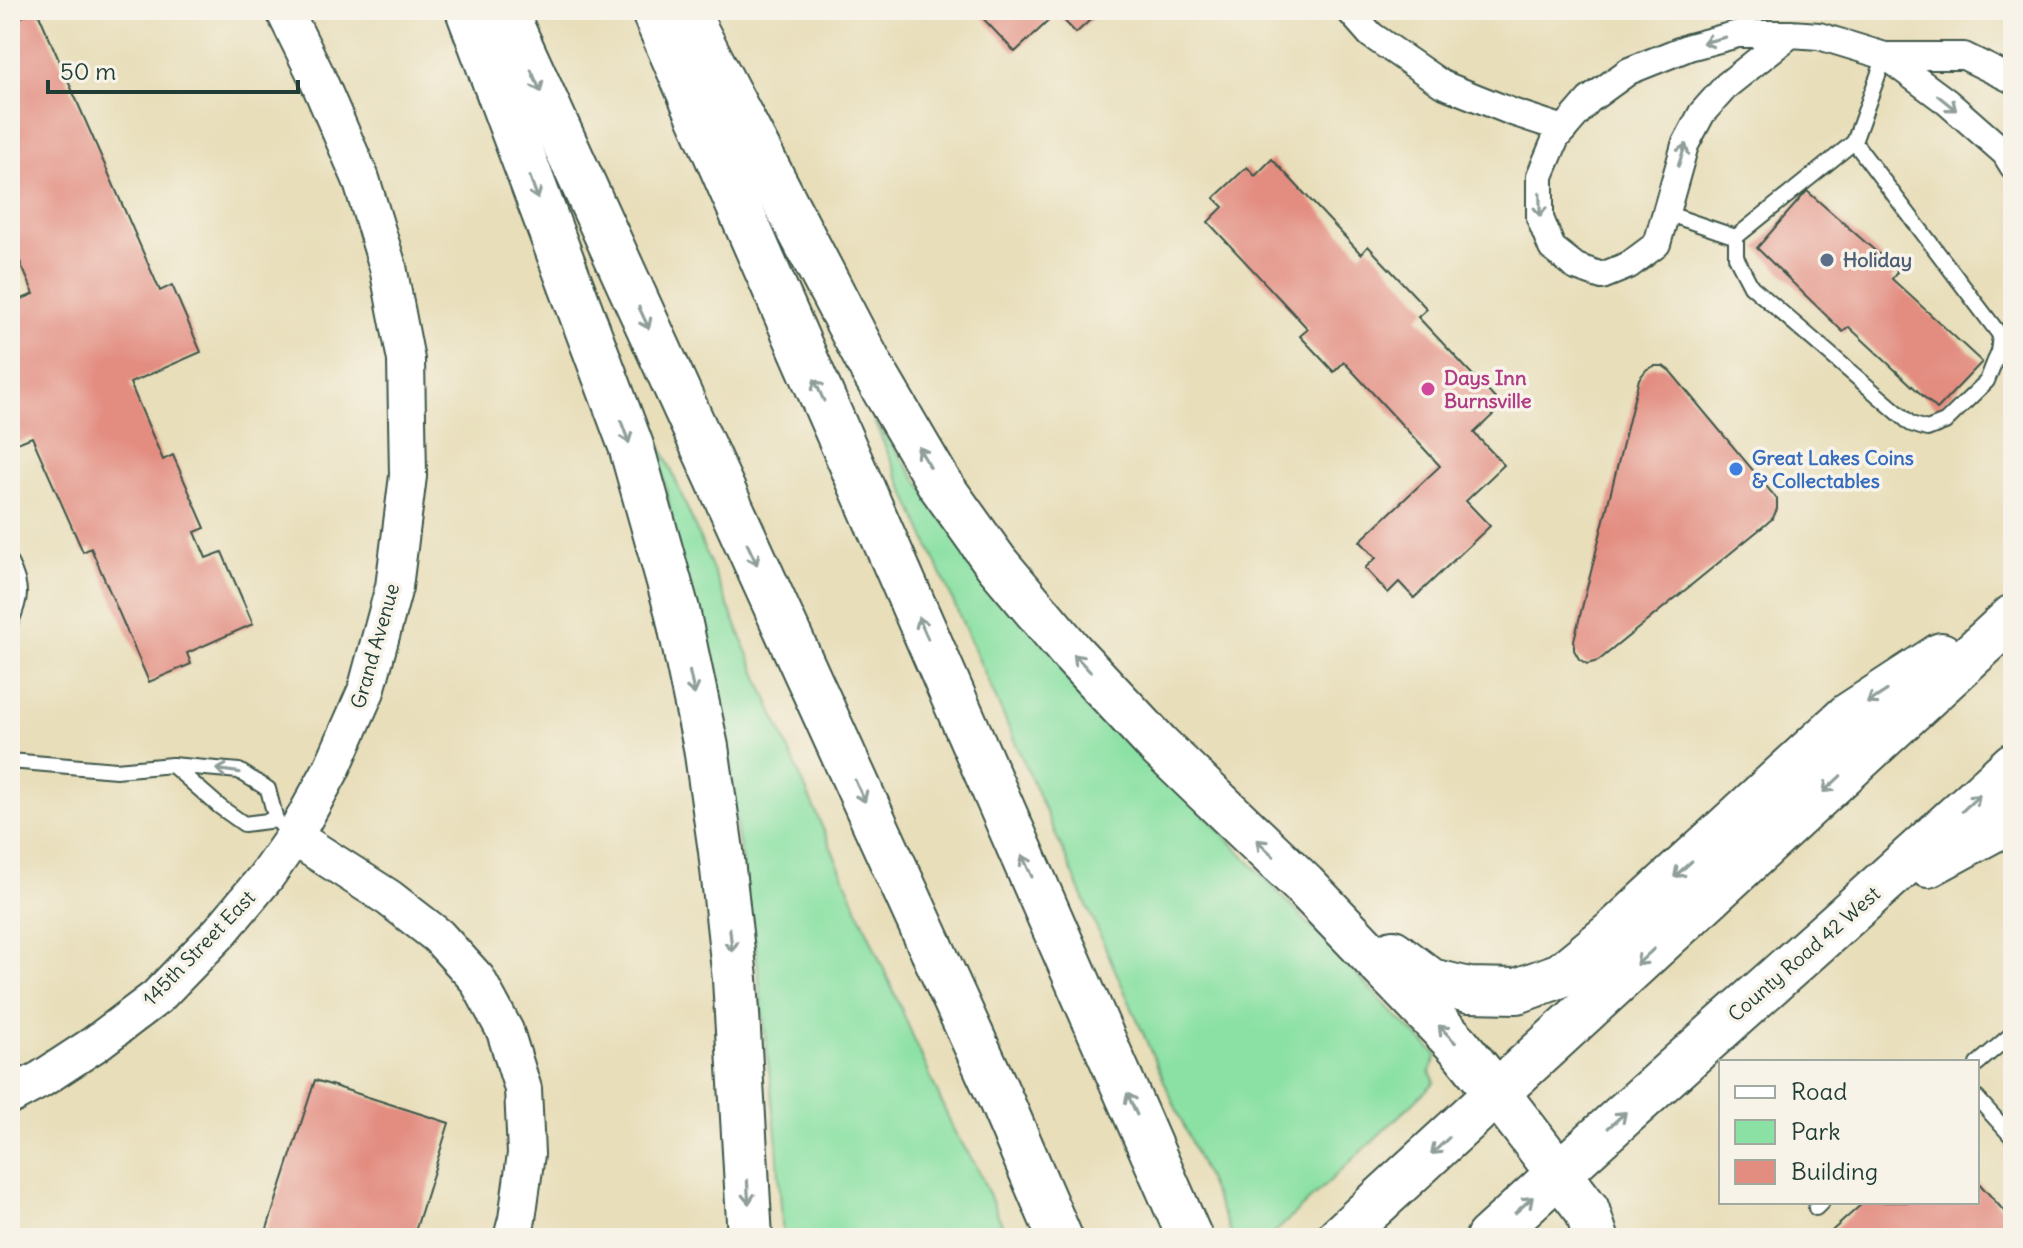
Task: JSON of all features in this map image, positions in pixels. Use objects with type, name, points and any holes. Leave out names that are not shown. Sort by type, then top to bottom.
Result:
[{"type":"highway","points":[[468,10],[631,446],[677,610],[706,747],[721,851],[735,979],[750,1238]]},
{"type":"highway","points":[[504,10],[999,1096],[1055,1227]]},
{"type":"highway","points":[[653,10],[1190,1238]]},
{"type":"highway","points":[[685,10],[871,367],[939,483],[997,564],[1072,653],[1159,746],[1304,885],[1458,1045],[1587,1210],[1596,1238]]},
{"type":"highway","points":[[1304,885],[1431,981],[1469,990],[1517,991],[1561,975],[1685,868],[1849,715],[2013,608]]},
{"type":"highway","points":[[1339,1238],[2013,617]]},
{"type":"highway","name":"County Road 42 West","points":[[1488,1238],[2013,765]]},
{"type":"highway","points":[[1873,894],[2000,826],[2013,815]]},
{"type":"street","name":"Grand Avenue","points":[[284,10],[361,179],[388,267],[406,360],[408,476],[394,587],[366,691],[332,768],[285,829]]},
{"type":"street","points":[[1349,10],[1371,35],[1442,84],[1564,129]]},
{"type":"street","points":[[1791,34],[1727,85],[1702,113],[1685,145],[1657,244],[1629,265],[1602,276],[1576,267],[1552,248],[1540,218],[1540,176],[1556,138],[1589,100],[1629,71],[1689,47],[1738,34],[1791,34],[1819,36],[1885,56],[1964,56],[2013,80]]},
{"type":"street","points":[[1885,56],[1947,102],[2005,153],[2013,166]]},
{"type":"street","name":"145th Street East","points":[[10,1096],[95,1044],[157,997],[220,932],[265,878],[285,829]]},
{"type":"street","points":[[285,829],[389,898],[438,936],[477,979],[505,1031],[523,1089],[526,1154],[512,1238]]},
{"type":"lane","points":[[1736,237],[1854,142],[1885,56]]},
{"type":"lane","points":[[1736,237],[1736,257],[1751,286],[1762,297],[1911,424],[1927,429],[1945,422],[1987,381],[1998,353],[2000,335],[1854,142]]},
{"type":"lane","points":[[1666,213],[1736,237]]},
{"type":"lane","points":[[10,563],[19,582],[19,604],[10,624]]},
{"type":"lane","points":[[10,761],[116,770],[172,765],[239,771],[268,789],[285,829],[244,824],[172,765]]},
{"type":"lane","points":[[1979,1062],[2013,1033]]},
{"type":"lane","points":[[1979,1100],[2013,1138]]},
{"type":"green space","points":[[873,419],[967,549],[1203,813],[1393,1013],[1437,1055],[1430,1072],[1435,1082],[1269,1238],[1233,1238]]},
{"type":"green space","points":[[654,429],[954,1131],[977,1167],[1008,1238],[783,1238],[777,1144],[756,950],[726,762]]},
{"type":"building","points":[[37,10],[160,291],[172,285],[201,352],[130,383],[163,460],[173,455],[205,528],[195,532],[206,558],[222,552],[253,624],[187,653],[191,664],[149,682],[91,548],[83,552],[32,437],[10,446],[10,304],[34,294],[10,239],[10,22]]},
{"type":"building","points":[[975,10],[1101,10],[1076,33],[1057,13],[1015,52]]},
{"type":"building","name":"Days Inn Burnsville","points":[[1272,159],[1361,254],[1368,246],[1427,309],[1418,317],[1502,406],[1474,433],[1504,465],[1466,501],[1490,526],[1414,598],[1399,582],[1388,593],[1365,568],[1376,558],[1360,541],[1440,466],[1344,362],[1334,372],[1300,336],[1308,329],[1208,222],[1223,207],[1214,198],[1247,167],[1255,176]]},
{"type":"building","points":[[1807,191],[1898,271],[1892,279],[1982,362],[1937,409],[1849,327],[1843,332],[1757,248]]},
{"type":"building","points":[[1654,366],[1663,366],[1670,371],[1777,499],[1777,509],[1765,525],[1598,661],[1587,664],[1579,659],[1574,650],[1574,640],[1639,379]]},
{"type":"building","points":[[315,1080],[449,1123],[413,1238],[264,1238]]},
{"type":"building","points":[[1979,1183],[2013,1221],[2013,1238],[1824,1238],[1862,1204],[1979,1204]]},
{"type":"place","name":"Holiday","points":[[1827,260]]},
{"type":"place","name":"Days Inn Burnsville","points":[[1428,389]]},
{"type":"place","name":"Great Lakes Coins & Collectables","points":[[1736,469]]}]
